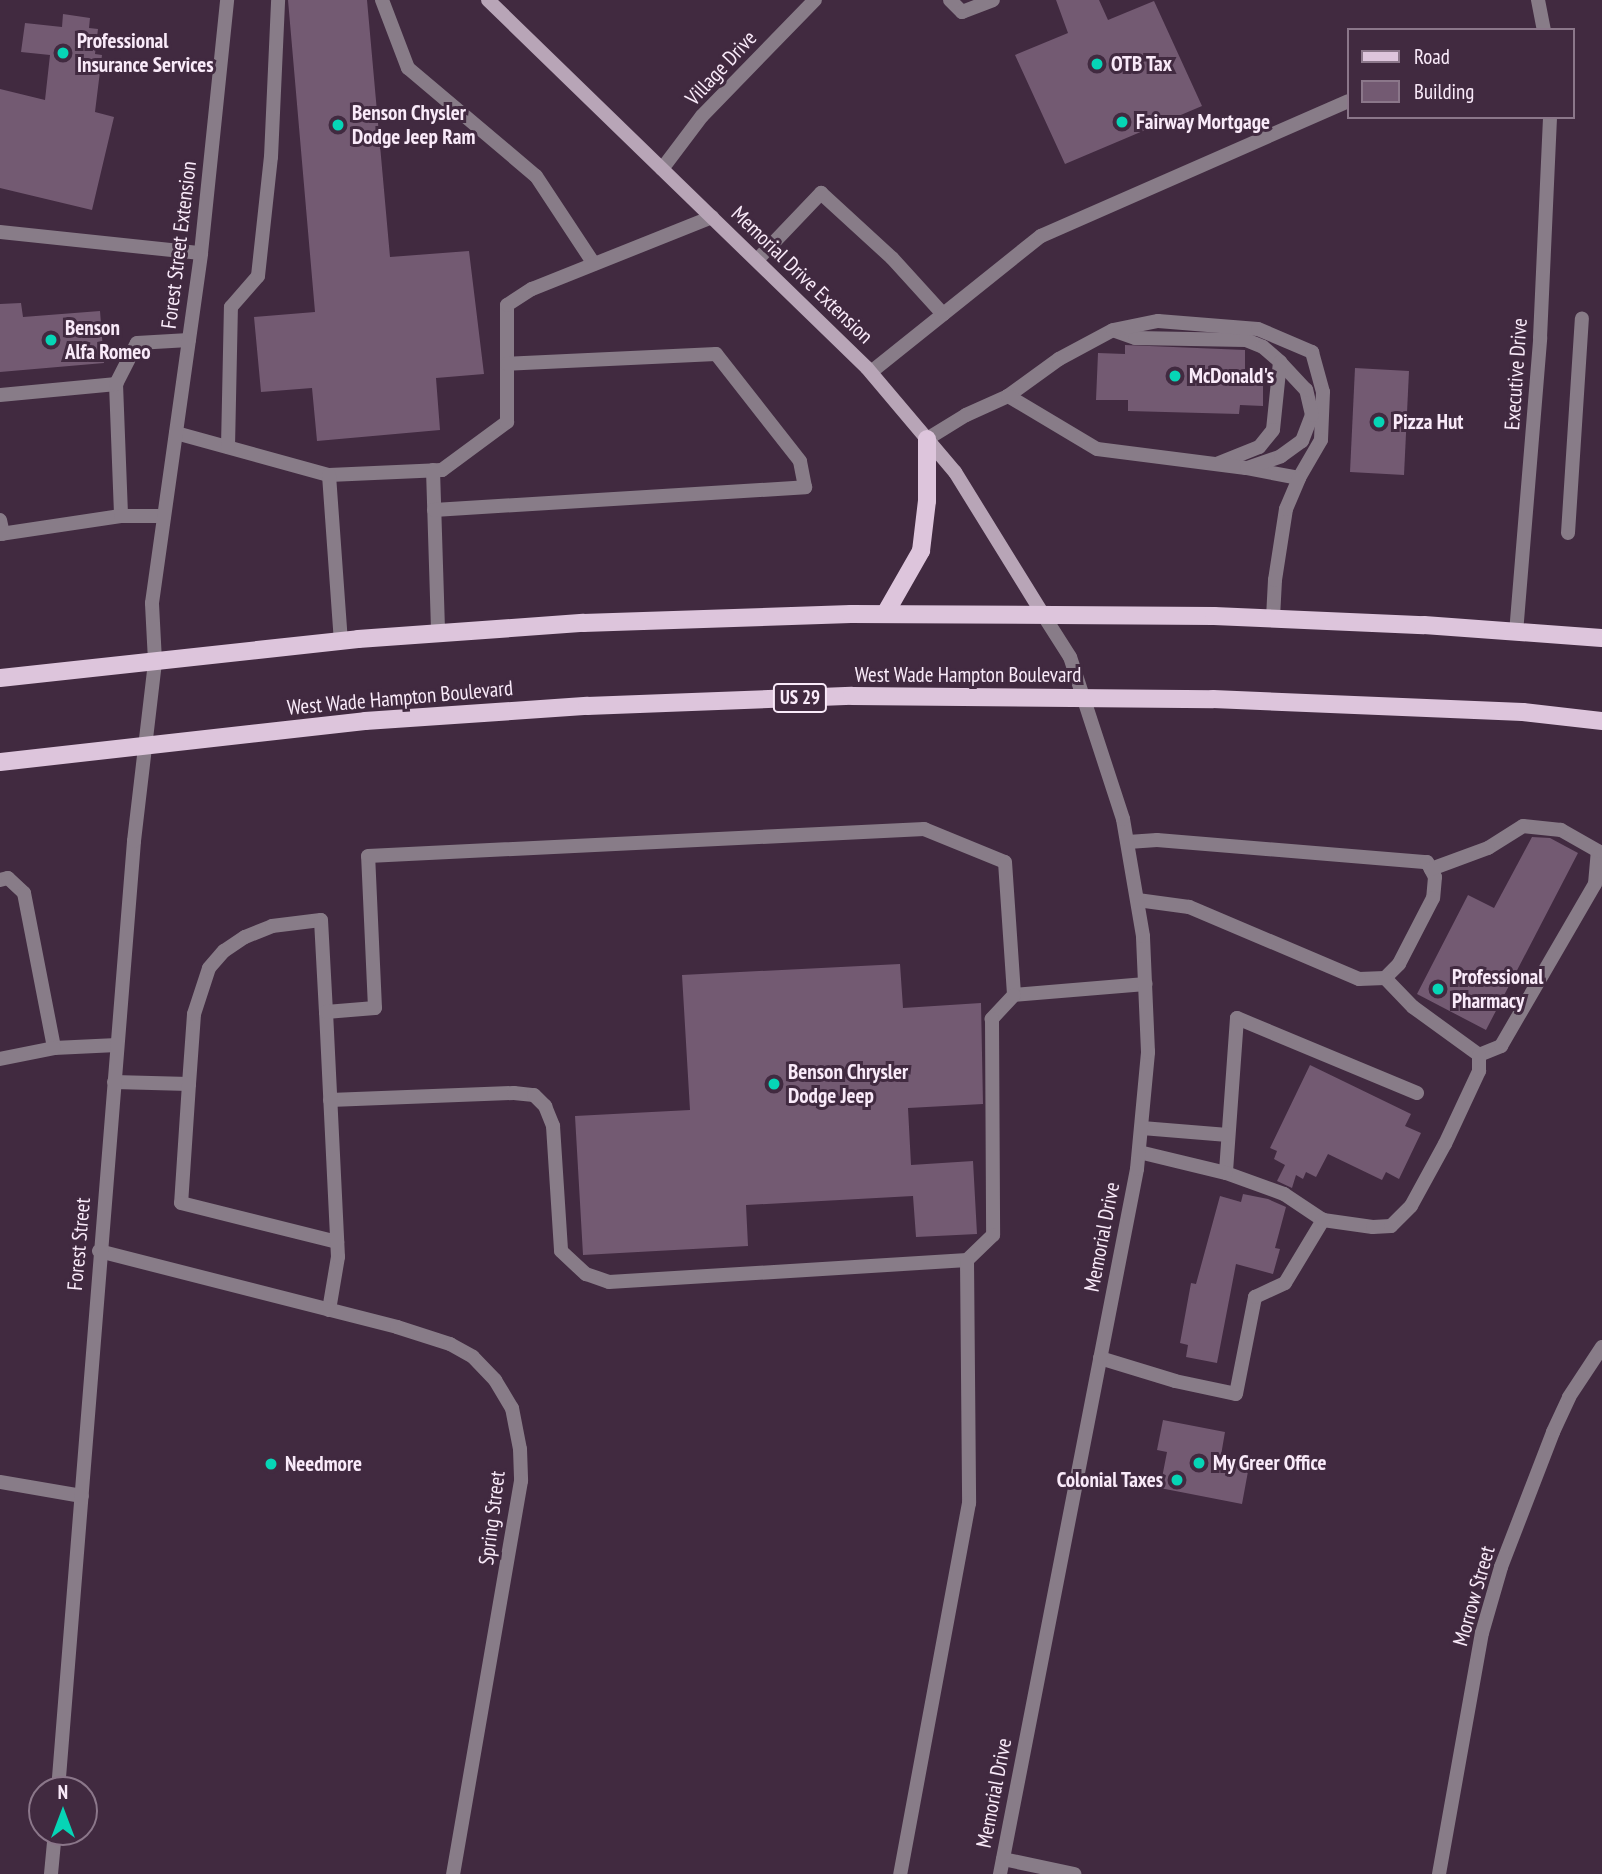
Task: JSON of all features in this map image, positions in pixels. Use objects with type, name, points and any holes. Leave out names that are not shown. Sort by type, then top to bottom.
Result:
[{"type":"main road","points":[[885,614],[912,570],[923,541],[927,502],[927,439]]},
{"type":"main road","points":[[0,678],[341,640],[583,623],[885,614],[1273,618],[1602,638]]},
{"type":"main road","name":"West Wade Hampton Boulevard","points":[[0,762],[365,721],[587,706],[852,696],[1213,699],[1482,710],[1602,721]]},
{"type":"street","name":"Forest Street Extension","points":[[151,703],[155,661],[152,603],[201,253],[227,0]]},
{"type":"street","points":[[228,447],[231,307],[258,276],[271,157],[278,0]]},
{"type":"street","points":[[382,0],[408,68],[536,176],[594,264]]},
{"type":"street","name":"Memorial Drive Extension","points":[[488,0],[871,372],[955,472],[1044,616]]},
{"type":"street","name":"Village Drive","points":[[663,169],[702,116],[815,0]]},
{"type":"street","points":[[950,0],[962,12],[993,0]]},
{"type":"street","points":[[1538,0],[1544,28]]},
{"type":"street","points":[[871,372],[1041,236],[1346,102]]},
{"type":"street","name":"Executive Drive","points":[[1516,633],[1540,338],[1550,119]]},
{"type":"street","points":[[757,260],[821,193],[892,258],[943,314]]},
{"type":"street","points":[[176,433],[329,475],[442,470],[507,422],[507,305],[532,289],[712,217]]},
{"type":"street","points":[[0,232],[201,253]]},
{"type":"street","points":[[1568,533],[1582,318]]},
{"type":"street","points":[[927,439],[966,415],[1008,396],[1059,359],[1113,330],[1158,321],[1258,329],[1312,352],[1322,391],[1321,440],[1299,478],[1286,509],[1275,580],[1273,618]]},
{"type":"street","points":[[1113,330],[1135,338],[1245,340],[1263,347],[1280,362],[1306,390],[1312,415],[1302,441],[1281,456],[1246,468]]},
{"type":"street","points":[[121,516],[116,384],[137,343],[189,340]]},
{"type":"street","points":[[434,510],[805,487],[800,461],[716,354],[507,364]]},
{"type":"street","points":[[1216,465],[1259,447],[1273,430],[1280,362]]},
{"type":"street","points":[[0,395],[116,384]]},
{"type":"street","points":[[1008,396],[1097,449],[1246,468],[1299,478]]},
{"type":"street","points":[[433,470],[439,633]]},
{"type":"street","points":[[329,475],[341,640]]},
{"type":"street","points":[[1,529],[121,516],[164,516]]},
{"type":"street","name":"Memorial Drive","points":[[1000,1874],[1139,1152],[1148,1052],[1146,984],[1128,842],[1069,657],[1044,616]]},
{"type":"street","name":"Forest Street","points":[[59,1776],[99,1251],[151,703]]},
{"type":"street","points":[[1431,869],[1488,848],[1522,826],[1561,830],[1598,851],[1595,884],[1527,1003],[1501,1046],[1479,1055]]},
{"type":"street","points":[[326,1012],[375,1007],[368,856],[924,829],[1005,862],[1014,995]]},
{"type":"street","points":[[1128,842],[1157,840],[1427,862],[1435,877],[1433,898],[1399,964],[1385,978],[1359,979],[1189,908],[1137,900]]},
{"type":"street","points":[[0,880],[8,878],[24,893],[54,1048]]},
{"type":"street","points":[[329,1310],[338,1242],[321,920],[272,926],[245,937],[224,951],[209,968],[199,991],[190,1049],[181,1203],[338,1242]]},
{"type":"street","points":[[1385,978],[1413,1007],[1479,1055]]},
{"type":"street","points":[[330,1100],[514,1093],[534,1096],[545,1106],[553,1126],[561,1251],[586,1274],[610,1282],[967,1260],[992,1235],[992,1019],[1014,995],[1146,984]]},
{"type":"street","points":[[1226,1173],[1237,1018],[1417,1093]]},
{"type":"street","points":[[0,1059],[54,1048],[117,1045]]},
{"type":"street","points":[[1139,1152],[1226,1173],[1284,1194],[1323,1220],[1373,1227],[1391,1226],[1411,1206],[1445,1144],[1479,1071],[1479,1055]]},
{"type":"street","points":[[114,1082],[189,1084]]},
{"type":"street","points":[[1142,1128],[1228,1135]]},
{"type":"street","points":[[1100,1358],[1175,1381],[1236,1394],[1255,1297],[1285,1283],[1323,1220]]},
{"type":"street","name":"Spring Street","points":[[99,1251],[329,1310],[450,1345],[472,1357],[495,1380],[512,1408],[521,1481],[453,1874]]},
{"type":"street","points":[[901,1874],[968,1503],[967,1260]]},
{"type":"street","name":"Morrow Street","points":[[1438,1874],[1482,1633],[1501,1567],[1569,1397],[1602,1347]]},
{"type":"street","points":[[0,1482],[82,1496]]},
{"type":"street","points":[[51,1874],[54,1846]]},
{"type":"street","points":[[1003,1858],[1074,1874]]},
{"type":"building","name":"Benson Chysler Dodge Jeep Ram","points":[[288,0],[367,0],[390,257],[469,251],[484,374],[436,378],[440,430],[317,441],[312,388],[261,392],[254,317],[315,312]]},
{"type":"building","points":[[1056,0],[1099,0],[1108,20],[1154,1],[1202,106],[1065,164],[1015,55],[1068,33]]},
{"type":"building","points":[[63,14],[90,18],[89,28],[98,29],[95,54],[102,55],[95,112],[114,117],[92,210],[0,188],[0,89],[45,100],[50,55],[21,52],[25,23],[62,27]]},
{"type":"building","name":"Benson Alfa Romeo","points":[[21,303],[23,317],[100,311],[104,363],[0,372],[0,304]]},
{"type":"building","name":"McDonald's","points":[[1125,345],[1245,350],[1245,371],[1254,371],[1254,382],[1263,382],[1263,406],[1240,405],[1239,414],[1128,411],[1128,400],[1096,400],[1098,353],[1125,354]]},
{"type":"building","name":"Pizza Hut","points":[[1355,368],[1409,371],[1404,475],[1350,472]]},
{"type":"building","points":[[1532,837],[1550,838],[1578,853],[1486,1030],[1417,994],[1468,895],[1494,908]]},
{"type":"building","points":[[900,964],[903,1008],[981,1003],[983,1104],[908,1108],[911,1165],[973,1161],[977,1234],[916,1237],[913,1196],[746,1205],[748,1246],[583,1255],[575,1116],[690,1110],[682,975]]},
{"type":"building","points":[[1310,1065],[1411,1114],[1405,1126],[1421,1133],[1399,1179],[1386,1172],[1382,1180],[1328,1154],[1316,1177],[1306,1172],[1303,1179],[1296,1175],[1292,1188],[1277,1181],[1285,1165],[1274,1159],[1277,1151],[1270,1148]]},
{"type":"building","points":[[1243,1194],[1268,1199],[1286,1207],[1275,1248],[1280,1249],[1273,1274],[1236,1264],[1217,1363],[1186,1357],[1188,1345],[1180,1343],[1191,1283],[1196,1284],[1220,1196],[1241,1202]]},
{"type":"building","name":"My Greer Office","points":[[1163,1420],[1225,1432],[1220,1461],[1249,1466],[1242,1504],[1160,1488],[1167,1452],[1157,1450]]},
{"type":"place","name":"Professional Insurance Services","points":[[63,53]]},
{"type":"place","name":"OTB Tax","points":[[1097,64]]},
{"type":"place","name":"Fairway Mortgage","points":[[1122,122]]},
{"type":"place","name":"Benson Chysler Dodge Jeep Ram","points":[[338,125]]},
{"type":"place","name":"Benson Alfa Romeo","points":[[51,340]]},
{"type":"place","name":"McDonald's","points":[[1175,376]]},
{"type":"place","name":"Pizza Hut","points":[[1379,422]]},
{"type":"place","name":"Professional Pharmacy","points":[[1438,989]]},
{"type":"place","name":"Benson Chrysler Dodge Jeep","points":[[774,1084]]},
{"type":"place","name":"My Greer Office","points":[[1199,1463]]},
{"type":"place","name":"Needmore","points":[[271,1464]]},
{"type":"place","name":"Colonial Taxes","points":[[1177,1480]]}]
